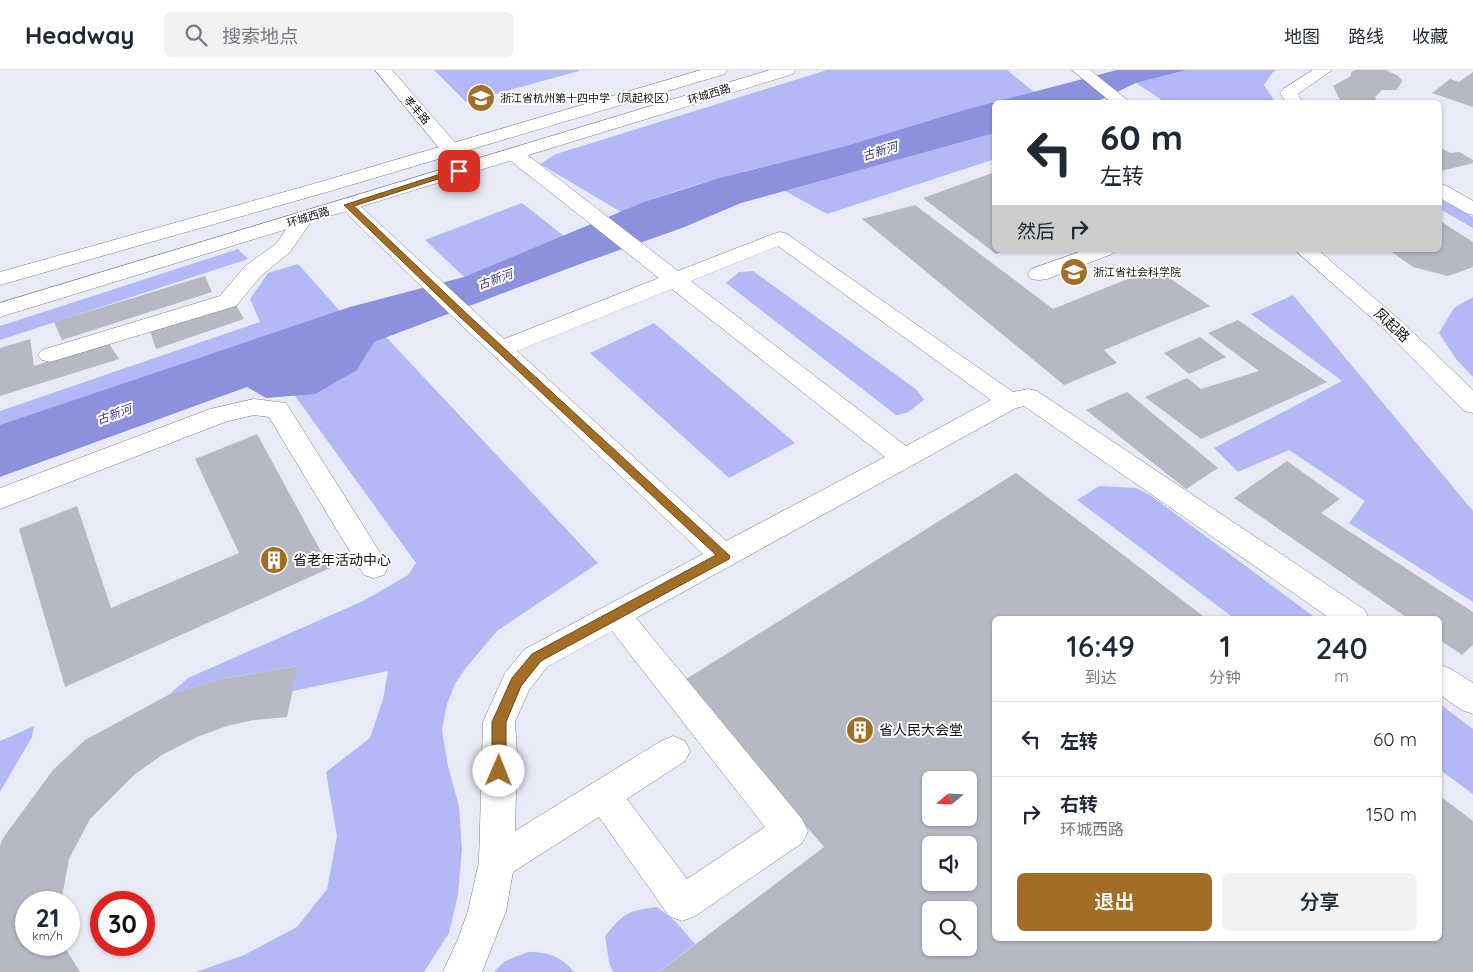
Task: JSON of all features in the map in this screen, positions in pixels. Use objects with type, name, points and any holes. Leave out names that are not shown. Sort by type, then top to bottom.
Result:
[{"type":"street","name":"孝丰路","points":[[383,70],[452,150]]},
{"type":"street","name":"环城西路","points":[[0,278],[452,150],[720,70]]},
{"type":"street","name":"环城西路","points":[[0,310],[788,70]]},
{"type":"street","points":[[1080,70],[1118,100]]},
{"type":"street","points":[[1293,100],[1289,92],[1324,70]]},
{"type":"street","points":[[514,154],[904,458]]},
{"type":"street","points":[[1442,191],[1473,209]]},
{"type":"street","points":[[348,205],[724,556]]},
{"type":"street","points":[[50,355],[228,301],[253,272],[283,248],[303,219]]},
{"type":"street","points":[[501,349],[780,238],[1009,401]]},
{"type":"street","points":[[1039,274],[1100,252]]},
{"type":"street","name":"凤起路","points":[[1308,252],[1360,294],[1441,370],[1473,405]]},
{"type":"street","points":[[462,972],[474,948],[486,911],[496,862],[500,754],[499,722],[516,682],[536,658],[1009,401],[1028,397],[1350,616]]},
{"type":"street","points":[[0,499],[219,415],[254,408],[277,408],[374,567]]},
{"type":"street","points":[[604,794],[682,903],[790,831],[616,614]]},
{"type":"street","points":[[1442,679],[1473,700]]},
{"type":"street","points":[[496,862],[673,751]]},
{"type":"shaded area","points":[[434,70],[579,70],[579,71],[466,102]]},
{"type":"shaded area","points":[[827,70],[1007,70],[1034,92],[1007,100],[992,100],[992,104],[868,141],[675,191],[621,212],[540,164],[556,154]]},
{"type":"shaded area","points":[[1187,70],[1277,70],[1273,72],[1264,85],[1274,100],[1162,100],[1136,83]]},
{"type":"shaded area","points":[[992,134],[992,160],[827,214],[785,191]]},
{"type":"shaded area","points":[[1442,200],[1473,217],[1473,228],[1442,210]]},
{"type":"shaded area","points":[[522,203],[564,236],[464,277],[425,240]]},
{"type":"shaded area","points":[[238,249],[248,259],[0,340],[0,326]]},
{"type":"shaded area","points":[[298,264],[340,311],[0,426],[0,411],[260,322],[250,299],[268,273]]},
{"type":"shaded area","points":[[753,271],[917,390],[924,400],[907,413],[896,415],[726,283],[739,272]]},
{"type":"shaded area","points":[[1293,295],[1473,511],[1473,602],[1349,523],[1365,501],[1289,450],[1238,472],[1214,448],[1342,381],[1251,314]]},
{"type":"shaded area","points":[[1473,297],[1473,377],[1456,359],[1439,333],[1454,308]]},
{"type":"shaded area","points":[[654,323],[795,443],[729,478],[590,353]]},
{"type":"shaded area","points":[[386,337],[598,563],[497,631],[455,684],[447,704],[442,730],[448,766],[459,806],[462,849],[458,895],[449,933],[424,972],[196,972],[244,955],[297,927],[327,889],[337,836],[326,772],[370,738],[383,699],[388,671],[293,691],[297,666],[222,679],[170,694],[188,678],[363,601],[408,575],[416,563],[284,381],[291,373]]},
{"type":"shaded area","points":[[1099,486],[1136,488],[1150,495],[1313,616],[1231,616],[1077,500]]},
{"type":"shaded area","points":[[1442,706],[1473,729],[1473,794],[1442,771]]},
{"type":"shaded area","points":[[34,726],[32,737],[0,792],[0,741]]},
{"type":"shaded area","points":[[657,907],[675,921],[695,944],[659,972],[613,972],[609,962],[605,936],[627,914]]},
{"type":"shaded area","points":[[528,952],[554,956],[564,962],[574,972],[494,972],[505,961]]},
{"type":"water","points":[[1117,70],[1187,70],[1136,83],[1100,100],[1002,100]]},
{"type":"water","name":"古新河","points":[[992,103],[992,134],[741,203],[682,228],[580,264],[374,342],[357,370],[315,394],[266,398],[247,387],[0,477],[0,425],[350,307],[464,277],[644,202],[719,178],[846,146]]},
{"type":"building","points":[[1356,70],[1385,70],[1397,75],[1402,82],[1396,90],[1382,90],[1375,97],[1377,100],[1340,100],[1333,86],[1351,76],[1351,72]]},
{"type":"building","points":[[1473,72],[1473,107],[1432,93],[1450,79],[1459,82]]},
{"type":"building","points":[[1442,148],[1450,153],[1459,152],[1473,160],[1473,163],[1442,171]]},
{"type":"building","points":[[992,173],[992,251],[923,198]]},
{"type":"building","points":[[915,205],[1053,309],[1155,268],[1210,306],[1104,350],[1117,363],[1064,385],[862,219]]},
{"type":"building","points":[[1442,222],[1473,242],[1473,267],[1448,276],[1413,267],[1392,252],[1442,252]]},
{"type":"building","points":[[205,276],[212,292],[62,340],[54,322]]},
{"type":"building","points":[[236,305],[244,319],[156,349],[150,331]]},
{"type":"building","points":[[1238,320],[1327,382],[1201,439],[1145,397],[1187,378],[1201,389],[1259,371],[1208,333]]},
{"type":"building","points":[[1200,337],[1226,357],[1189,374],[1164,353]]},
{"type":"building","points":[[30,339],[34,366],[108,342],[119,359],[0,396],[0,348]]},
{"type":"building","points":[[1127,392],[1218,468],[1186,489],[1086,410]]},
{"type":"building","name":"省老年活动中心","points":[[257,434],[330,568],[65,687],[19,529],[77,506],[111,608],[239,553],[195,459]]},
{"type":"building","points":[[1287,461],[1340,499],[1321,513],[1473,612],[1473,645],[1462,655],[1442,641],[1442,616],[1405,616],[1234,498]]},
{"type":"building","name":"省人民大会堂","points":[[1016,473],[1203,616],[992,616],[992,941],[1442,941],[1442,798],[1473,821],[1473,972],[659,972],[824,847],[683,681]]},
{"type":"building","points":[[298,666],[287,717],[253,720],[227,726],[197,737],[162,755],[134,775],[90,819],[69,859],[63,891],[15,891],[15,956],[70,956],[80,972],[0,972],[0,846],[3,838],[53,770],[85,740],[170,694],[222,679]]},
{"type":"place","name":"浙江省杭州第十四中学（凤起校区）","points":[[481,98]]},
{"type":"place","name":"浙江省社会科学院","points":[[1074,272]]},
{"type":"place","name":"省老年活动中心","points":[[274,560]]},
{"type":"place","name":"省人民大会堂","points":[[860,730]]},
{"type":"route","points":[[459,171],[348,205],[724,556],[536,658],[516,682],[499,722],[499,771]]}]
